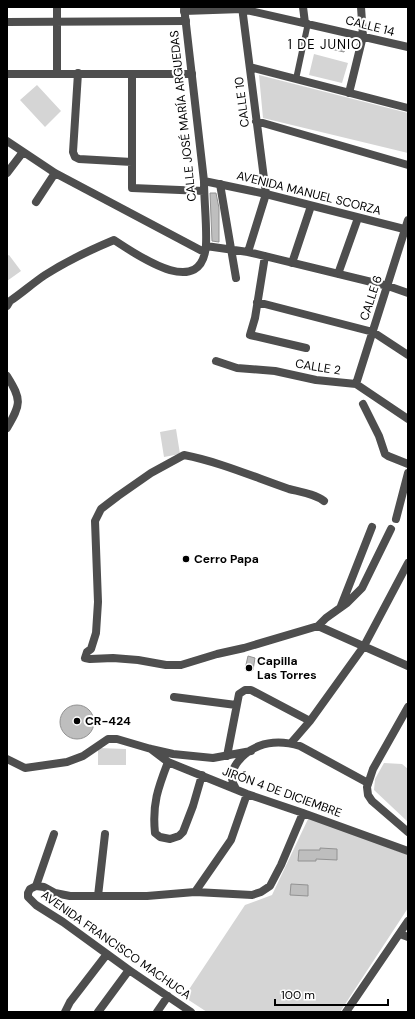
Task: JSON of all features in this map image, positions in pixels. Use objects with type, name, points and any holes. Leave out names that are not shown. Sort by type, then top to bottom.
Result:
[{"type":"street","points":[[57,7],[57,73]]},
{"type":"street","points":[[296,79],[306,23],[303,7]]},
{"type":"street","points":[[349,93],[363,36],[361,7]]},
{"type":"street","name":"CALLE 14","points":[[184,9],[242,8],[408,47]]},
{"type":"street","name":"CALLE 10","points":[[242,8],[266,194]]},
{"type":"street","name":"CALLE JOSÉ MARÍA ARGUEDAS","points":[[184,9],[204,180],[205,249]]},
{"type":"street","points":[[7,22],[57,23],[186,21]]},
{"type":"street","points":[[250,67],[408,108]]},
{"type":"street","points":[[7,74],[192,74]]},
{"type":"street","points":[[78,74],[73,152],[75,157],[79,159],[132,162]]},
{"type":"street","points":[[132,74],[132,188],[204,191]]},
{"type":"street","points":[[256,120],[408,165]]},
{"type":"street","points":[[7,141],[55,173],[205,249],[231,249],[248,252],[388,286],[408,293]]},
{"type":"street","points":[[7,174],[23,152]]},
{"type":"street","points":[[36,202],[55,173]]},
{"type":"street","name":"AVENIDA MANUEL SCORZA","points":[[204,180],[266,194],[407,230]]},
{"type":"street","points":[[220,184],[236,278]]},
{"type":"street","points":[[248,252],[266,194]]},
{"type":"street","points":[[292,263],[311,206]]},
{"type":"street","points":[[338,274],[358,218]]},
{"type":"street","name":"CALLE 6","points":[[356,384],[407,230],[408,220]]},
{"type":"street","points":[[7,306],[10,301],[60,266],[91,249],[114,240],[153,264],[176,272],[189,272],[196,268],[202,262],[205,249]]},
{"type":"street","points":[[265,256],[255,318],[250,335],[306,348]]},
{"type":"street","points":[[257,302],[373,332],[408,355]]},
{"type":"street","name":"CALLE 2","points":[[216,361],[237,368],[275,371],[316,380],[356,384],[408,419]]},
{"type":"street","points":[[7,376],[17,393],[19,401],[15,415],[7,428]]},
{"type":"street","points":[[363,404],[379,436],[385,454],[408,464]]},
{"type":"street","points":[[324,501],[320,498],[206,459],[184,454],[151,473],[101,509],[95,521],[98,602],[96,633],[91,649],[87,652],[85,658],[113,658],[138,660],[166,665],[181,665],[318,626],[326,618],[347,603],[362,588],[391,529]]},
{"type":"street","points":[[396,520],[408,474]]},
{"type":"street","points":[[342,606],[372,527]]},
{"type":"street","points":[[291,743],[310,721],[364,646],[408,563]]},
{"type":"street","points":[[318,626],[408,666]]},
{"type":"street","points":[[227,756],[239,694],[245,690],[251,690],[310,721]]},
{"type":"street","points":[[174,698],[236,705]]},
{"type":"street","points":[[408,707],[373,769],[367,787],[368,795],[372,801],[408,832]]},
{"type":"street","points":[[7,759],[24,768],[68,762],[83,756],[108,739],[117,739],[173,754],[213,758],[251,752]]},
{"type":"street","points":[[236,789],[232,783],[231,776],[235,764],[259,746],[278,742],[291,743],[300,746],[368,783]]},
{"type":"street","name":"JIRÓN 4 DE DICIEMBRE","points":[[151,749],[168,762],[247,794],[408,851]]},
{"type":"street","points":[[168,762],[157,793],[154,820],[155,832],[160,837],[170,839],[179,836],[183,832],[193,806],[202,775]]},
{"type":"street","points":[[195,892],[231,840],[247,794]]},
{"type":"street","points":[[54,834],[36,886],[44,887],[55,893],[70,896],[159,895],[195,892],[252,895],[261,892],[270,886],[304,813]]},
{"type":"street","points":[[98,896],[105,834]]},
{"type":"street","name":"AVENIDA FRANCISCO MACHUCA","points":[[36,886],[30,889],[28,893],[28,897],[36,905],[63,922],[129,970],[191,1012]]},
{"type":"street","points":[[346,1012],[408,921]]},
{"type":"street","points":[[400,934],[408,937]]},
{"type":"street","points":[[65,1012],[70,1002],[107,954]]},
{"type":"street","points":[[98,1012],[129,970]]},
{"type":"street","points":[[157,1012],[168,996]]},
{"type":"shaded area","points":[[314,54],[348,63],[342,83],[309,75]]},
{"type":"shaded area","points":[[259,75],[408,113],[408,153],[263,118]]},
{"type":"shaded area","points":[[37,85],[61,111],[45,127],[20,100]]},
{"type":"shaded area","points":[[9,255],[21,271],[7,281],[7,256]]},
{"type":"shaded area","points":[[176,429],[180,454],[164,457],[160,432]]},
{"type":"shaded area","points":[[98,748],[126,749],[126,765],[98,765]]},
{"type":"shaded area","points":[[384,763],[402,764],[408,769],[408,822],[374,790],[375,779]]},
{"type":"shaded area","points":[[309,817],[408,855],[408,908],[340,1012],[207,1012],[184,997],[245,905],[272,895]]},
{"type":"building","points":[[333,42],[346,45],[344,52],[331,49]]},
{"type":"building","points":[[210,193],[216,193],[219,208],[219,242],[212,241]]},
{"type":"building","points":[[248,656],[255,658],[253,670],[245,669]]},
{"type":"building","name":"CR-424","points":[[77,705],[89,710],[94,722],[89,734],[77,739],[65,734],[60,722],[65,710]]},
{"type":"building","points":[[320,848],[337,849],[337,860],[316,859],[316,861],[298,861],[299,850],[320,850]]},
{"type":"building","points":[[291,884],[308,885],[308,896],[290,895]]},
{"type":"place","name":"Cerro Papa","points":[[186,559]]},
{"type":"place","name":"Capilla Las Torres","points":[[249,668]]},
{"type":"place","name":"CR-424","points":[[77,721]]},
{"type":"district","name":"1 DE JUNIO","points":[[325,44]]}]
